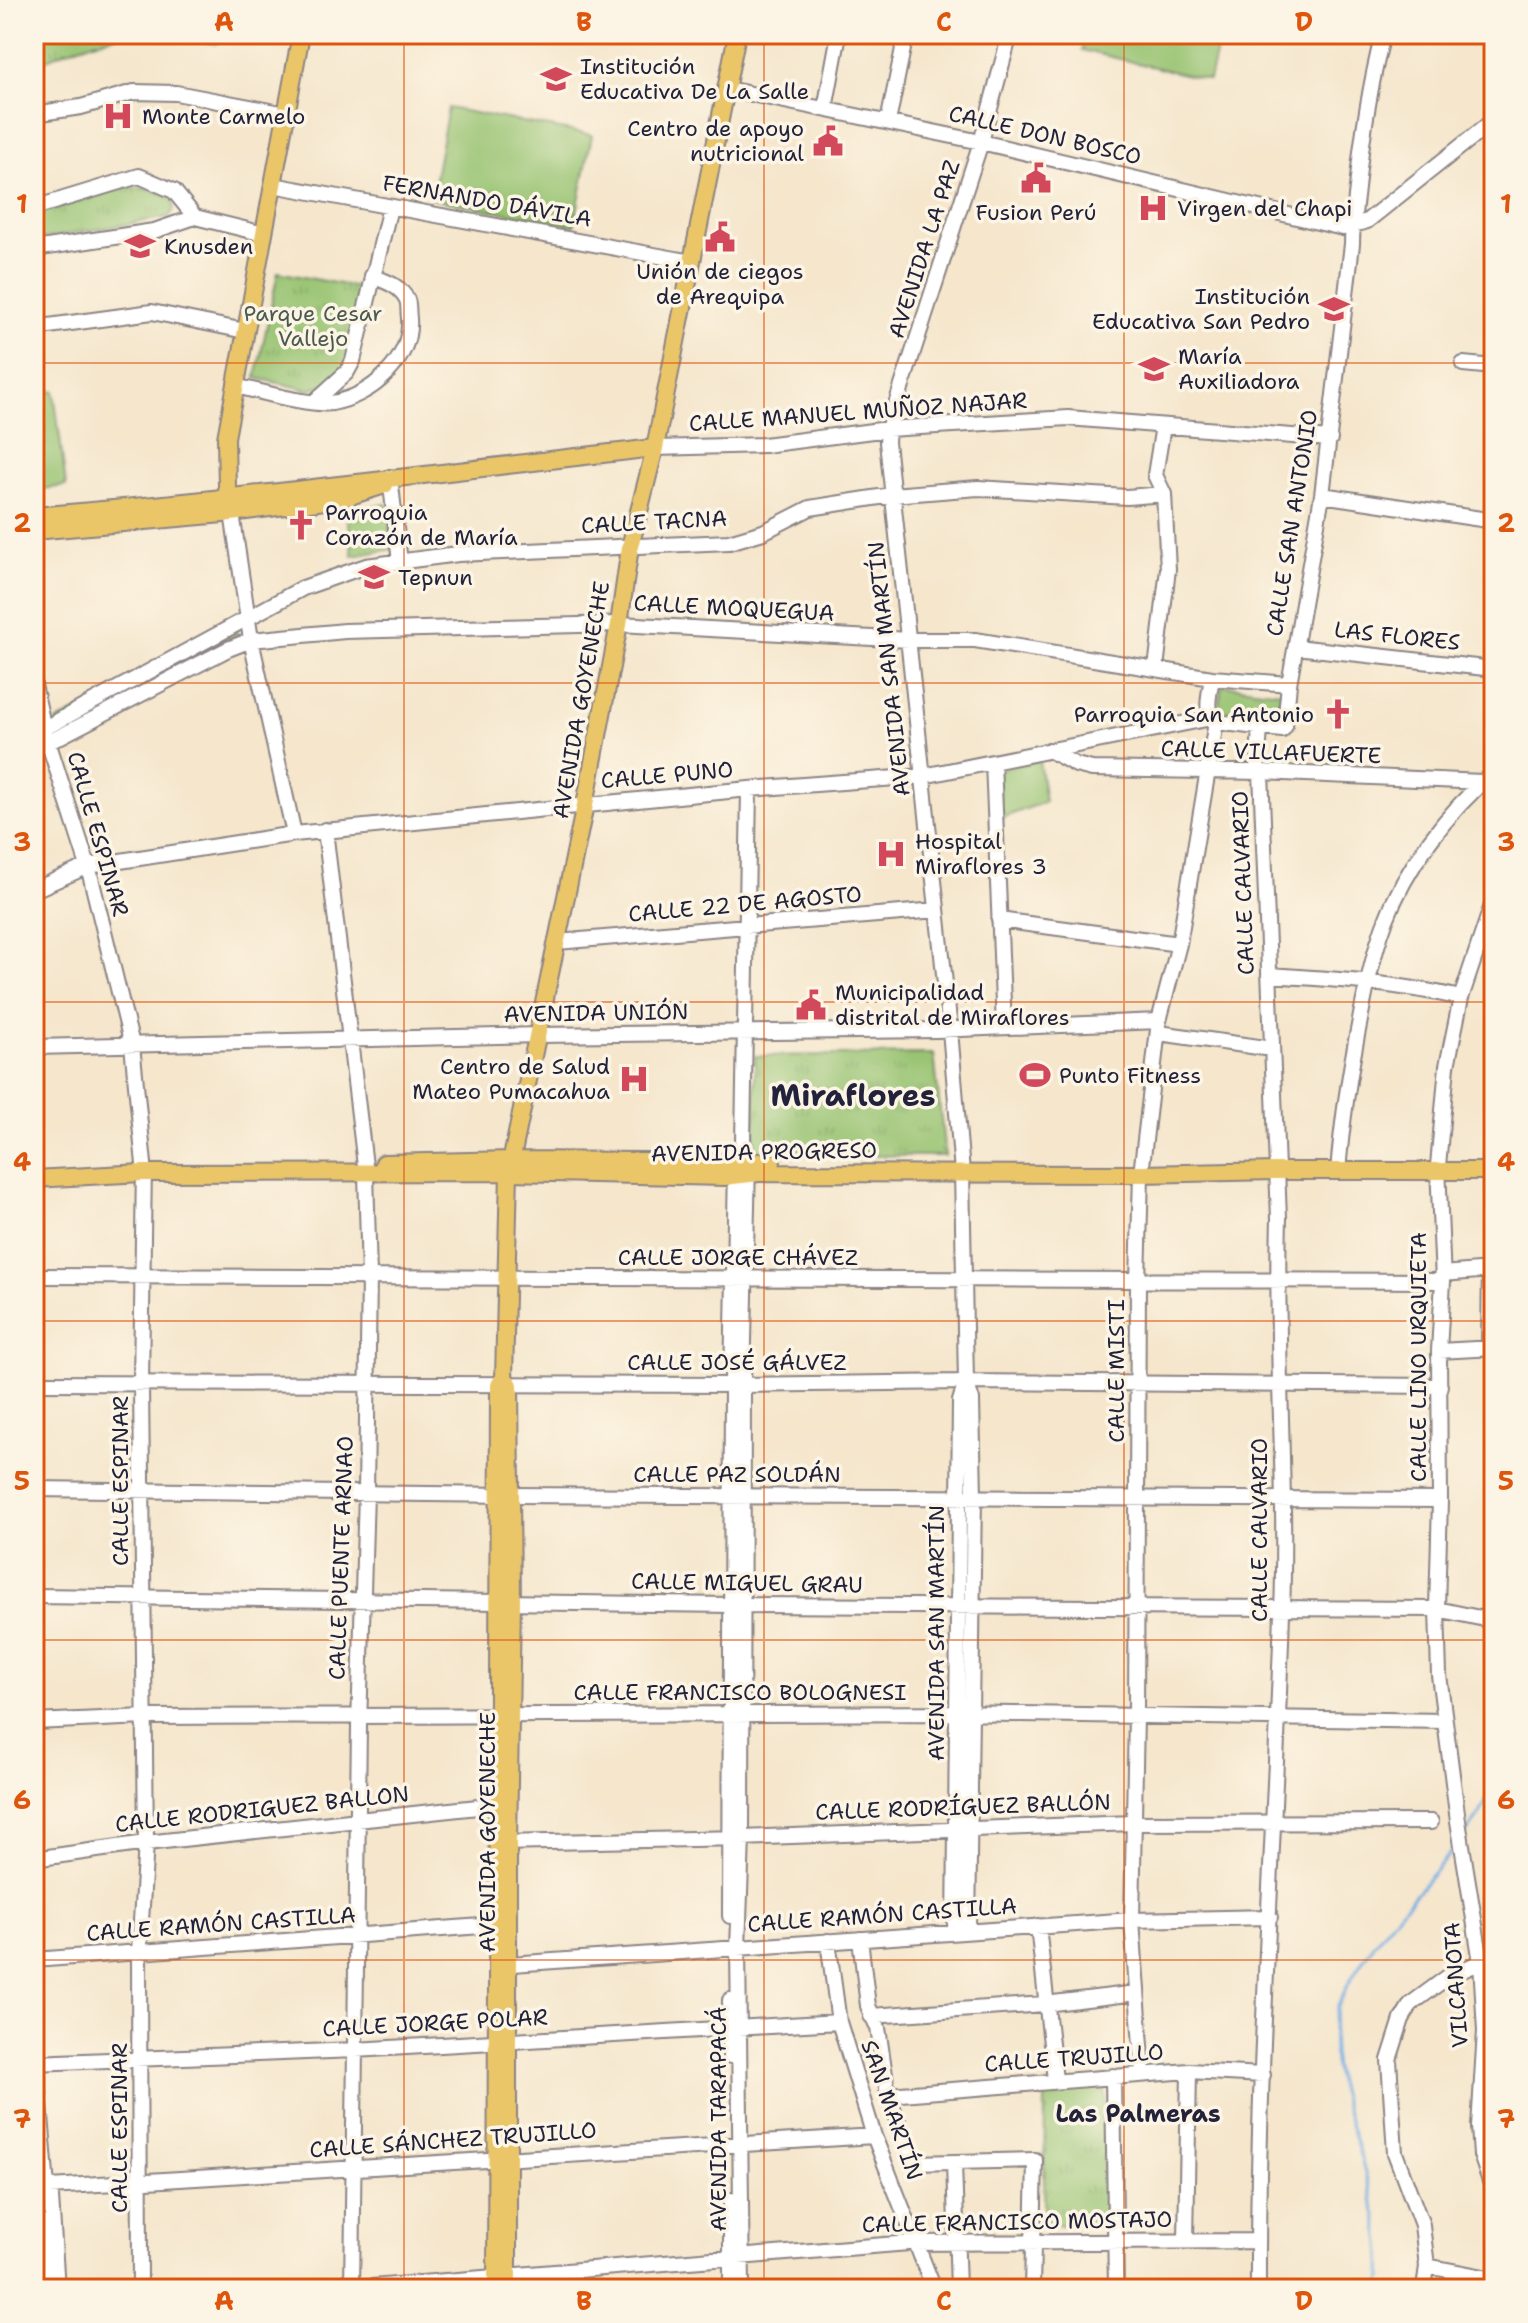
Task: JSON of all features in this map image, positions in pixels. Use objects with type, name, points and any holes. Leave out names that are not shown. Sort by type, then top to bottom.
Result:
[{"type":"main road","points":[[231,506],[225,464],[226,438],[301,34]]},
{"type":"main road","name":"AVENIDA GOYENECHE","points":[[502,2283],[504,1383],[510,1166],[585,805],[630,547],[655,448],[737,34]]},
{"type":"main road","name":"CALLE MANUEL MUÑOZ NAJAR","points":[[231,506],[390,477],[655,448]]},
{"type":"main road","points":[[341,499],[384,486],[390,477]]},
{"type":"main road","points":[[34,531],[116,516],[392,495]]},
{"type":"main road","points":[[34,516],[88,519]]},
{"type":"main road","name":"AVENIDA PROGRESO","points":[[34,1169],[742,1165],[1142,1170],[1276,1167],[1493,1169]]},
{"type":"main road","name":"AVENIDA PROGRESO","points":[[34,1179],[144,1169]]},
{"type":"main road","name":"AVENIDA GOYENECHE","points":[[502,1843],[496,1805],[503,1714]]},
{"type":"street","points":[[825,109],[839,34]]},
{"type":"street","points":[[888,122],[906,34]]},
{"type":"street","name":"AVENIDA LA PAZ","points":[[888,429],[981,142],[1010,34]]},
{"type":"street","name":"CALLE SAN ANTONIO","points":[[1260,728],[1282,730],[1285,726],[1289,684],[1330,439],[1367,103],[1383,34]]},
{"type":"street","name":"CALLE DON BOSCO","points":[[727,89],[981,142],[1343,228],[1352,226]]},
{"type":"street","points":[[34,114],[81,107],[134,92],[176,93],[286,114]]},
{"type":"street","points":[[1352,226],[1367,221],[1494,120]]},
{"type":"street","points":[[1352,226],[1361,230],[1372,228],[1494,129]]},
{"type":"street","points":[[34,208],[139,176],[174,191],[195,217]]},
{"type":"street","name":"FERNANDO DÁVILA","points":[[273,185],[692,262]]},
{"type":"street","points":[[314,402],[347,372],[353,361],[390,207]]},
{"type":"street","points":[[34,249],[154,231],[195,217],[264,234]]},
{"type":"street","points":[[235,386],[331,403],[374,385],[397,363],[409,328],[408,300],[395,286],[372,276]]},
{"type":"street","points":[[34,328],[152,312],[245,331]]},
{"type":"street","points":[[1463,364],[1494,367]]},
{"type":"street","name":"CALLE MANUEL MUÑOZ NAJAR","points":[[655,448],[764,445],[888,429],[1068,418],[1330,439]]},
{"type":"street","points":[[1156,668],[1168,569],[1164,494],[1155,475],[1163,426]]},
{"type":"street","name":"AVENIDA SAN MARTÍN","points":[[888,429],[892,495],[962,1168],[966,1382],[972,1400],[966,1496],[962,1932]]},
{"type":"street","points":[[390,477],[400,562]]},
{"type":"street","name":"CALLE TACNA","points":[[42,735],[303,588],[366,566],[458,554],[729,542],[763,532],[810,508],[892,495],[978,488],[1127,497],[1164,494]]},
{"type":"street","points":[[1322,495],[1494,521]]},
{"type":"street","points":[[231,506],[251,640],[294,834]]},
{"type":"street","name":"CALLE MOQUEGUA","points":[[42,735],[251,640],[345,631],[619,624],[909,640],[975,640],[1212,678],[1289,684]]},
{"type":"street","name":"LAS FLORES","points":[[1296,647],[1494,669]]},
{"type":"street","name":"CALLE MISTI","points":[[1143,2074],[1132,1920],[1138,1281],[1142,1170],[1159,1027],[1179,944],[1209,770],[1212,678]]},
{"type":"street","name":"CALLE ESPINAR","points":[[34,685],[42,735],[88,866],[132,1045],[144,1169],[141,1385],[146,1843],[139,1952],[140,2289]]},
{"type":"street","name":"CALLE PUNO","points":[[34,890],[88,866],[294,834],[749,789],[923,776],[1213,720],[1260,728]]},
{"type":"street","name":"CALLE CALVARIO","points":[[1258,2289],[1263,2075],[1283,1608],[1277,1281],[1279,1218],[1259,772],[1260,728]]},
{"type":"street","points":[[34,750],[42,735]]},
{"type":"street","name":"CALLE VILLAFUERTE","points":[[1049,750],[1076,765],[1092,769],[1259,772],[1488,786]]},
{"type":"street","points":[[993,762],[1004,1027]]},
{"type":"street","points":[[1338,1169],[1350,1074],[1368,981],[1384,925],[1424,849],[1453,812],[1488,786],[1494,772]]},
{"type":"street","name":"AVENIDA TARAPACÁ","points":[[731,2289],[736,2258],[733,1948],[738,1716],[737,1385],[749,789]]},
{"type":"street","name":"CALLE PUENTE ARNAO","points":[[325,830],[365,1168],[369,1276],[350,2289]]},
{"type":"street","name":"CALLE LINO URQUIETA","points":[[1458,1823],[1439,1675],[1439,1351],[1443,1278],[1438,1169],[1447,1066],[1461,998],[1488,929],[1494,899]]},
{"type":"street","name":"CALLE 22 DE AGOSTO","points":[[557,942],[937,910]]},
{"type":"street","points":[[999,920],[1179,944]]},
{"type":"street","points":[[1269,975],[1368,981],[1416,987],[1461,998]]},
{"type":"street","name":"AVENIDA UNIÓN","points":[[34,1047],[539,1035],[1159,1027],[1272,1049]]},
{"type":"street","points":[[1439,1351],[1492,1348],[1490,1270],[1493,1169]]},
{"type":"street","name":"CALLE JORGE CHÁVEZ","points":[[34,1276],[1277,1281],[1443,1278],[1490,1270]]},
{"type":"street","name":"CALLE JOSÉ GÁLVEZ","points":[[34,1383],[737,1385],[966,1382],[1440,1386]]},
{"type":"street","name":"CALLE PAZ SOLDÁN","points":[[34,1489],[1440,1500]]},
{"type":"street","name":"CALLE MIGUEL GRAU","points":[[34,1596],[737,1605],[1437,1609],[1494,1621]]},
{"type":"street","name":"CALLE FRANCISCO BOLOGNESI","points":[[34,1722],[146,1717],[964,1713],[1445,1721]]},
{"type":"street","name":"CALLE RODRIGUEZ BALLON","points":[[34,1859],[146,1843],[496,1805]]},
{"type":"street","name":"CALLE RODRÍGUEZ BALLÓN","points":[[502,1843],[737,1838],[1133,1823],[1431,1822]]},
{"type":"street","name":"VILCANOTA","points":[[1458,1823],[1490,2033],[1479,2127],[1494,2193]]},
{"type":"street","name":"CALLE RAMÓN CASTILLA","points":[[503,1964],[1132,1920],[1270,1917]]},
{"type":"street","name":"CALLE RAMÓN CASTILLA","points":[[34,1960],[502,1924]]},
{"type":"street","points":[[1038,1926],[1055,2080]]},
{"type":"street","points":[[860,1939],[871,2016],[878,2028],[888,2095],[914,2163],[1035,2160],[1032,2289]]},
{"type":"street","name":"SAN MARTÍN","points":[[828,1941],[839,2022],[874,2136],[934,2289]]},
{"type":"street","points":[[1424,2289],[1427,2266],[1422,2225],[1395,2153],[1389,2060],[1402,2019],[1411,2004],[1449,1976],[1481,1962]]},
{"type":"street","points":[[871,2016],[1045,2004],[1137,1993]]},
{"type":"street","name":"CALLE JORGE POLAR","points":[[35,2063],[355,2050],[839,2022]]},
{"type":"street","points":[[34,2033],[47,2289]]},
{"type":"street","points":[[1186,2241],[1189,2071]]},
{"type":"street","name":"CALLE TRUJILLO","points":[[888,2095],[1189,2071],[1263,2075]]},
{"type":"street","points":[[1113,2076],[1116,2289]]},
{"type":"street","name":"CALLE SÁNCHEZ TRUJILLO","points":[[40,2188],[874,2136]]},
{"type":"street","points":[[954,2162],[958,2289]]},
{"type":"street","points":[[40,2188],[51,2197],[57,2289]]},
{"type":"street","name":"CALLE FRANCISCO MOSTAJO","points":[[350,2289],[502,2283],[917,2242],[1258,2241]]},
{"type":"street","name":"AVENIDA TARAPACÁ","points":[[736,2258],[742,2289]]},
{"type":"street","points":[[1427,2266],[1494,2279]]},
{"type":"green space","points":[[34,34],[122,34],[79,46],[34,64]]},
{"type":"green space","points":[[166,34],[220,34],[217,44]]},
{"type":"green space","points":[[1086,34],[1220,34],[1209,80],[1082,50]]},
{"type":"green space","points":[[448,108],[592,135],[574,226],[431,199]]},
{"type":"green space","points":[[124,187],[161,193],[173,200],[174,209],[169,217],[34,240],[34,215]]},
{"type":"green space","name":"Parque Cesar Vallejo","points":[[278,272],[366,289],[353,357],[329,383],[310,390],[256,378]]},
{"type":"green space","points":[[54,391],[66,486],[34,490],[34,394]]},
{"type":"green space","points":[[387,504],[394,549],[353,556],[346,510]]},
{"type":"green space","points":[[236,629],[237,636],[58,730],[56,722]]},
{"type":"green space","points":[[1222,685],[1282,692],[1277,725],[1217,717]]},
{"type":"green space","points":[[1039,760],[1045,802],[1001,818],[997,770]]},
{"type":"green space","points":[[934,1054],[945,1156],[755,1155],[755,1056]]},
{"type":"green space","points":[[1105,2082],[1104,2225],[1044,2225],[1045,2086]]},
{"type":"waterway","points":[[1494,1573],[1494,1602]]},
{"type":"waterway","points":[[1464,1835],[1480,1814],[1494,1784]]},
{"type":"waterway","points":[[1381,2289],[1379,2232],[1334,2065],[1334,2020],[1341,1999],[1365,1957],[1457,1844]]},
{"type":"place","name":"Institución Educativa De La Salle","points":[[556,79]]},
{"type":"place","name":"Monte Carmelo","points":[[118,116]]},
{"type":"place","name":"Centro de apoyo nutricional","points":[[828,141]]},
{"type":"place","name":"Fusion Perú","points":[[1036,178]]},
{"type":"place","name":"Virgen del Chapi","points":[[1153,208]]},
{"type":"place","name":"Unión de ciegos de Arequipa","points":[[720,237]]},
{"type":"place","name":"Knusden","points":[[140,246]]},
{"type":"place","name":"Institución Educativa San Pedro","points":[[1334,309]]},
{"type":"place","name":"María Auxiliadora","points":[[1154,369]]},
{"type":"place","name":"Parroquia Corazón de María","points":[[301,525]]},
{"type":"place","name":"Tepnun","points":[[374,577]]},
{"type":"place","name":"Parroquia San Antonio","points":[[1338,714]]},
{"type":"place","name":"Hospital Miraflores 3","points":[[891,854]]},
{"type":"place","name":"Municipalidad distrital de Miraflores","points":[[811,1005]]},
{"type":"place","name":"Punto Fitness","points":[[1035,1075]]},
{"type":"place","name":"Centro de Salud Mateo Pumacahua","points":[[634,1079]]},
{"type":"district","name":"Miraflores","points":[[853,1095]]},
{"type":"district","name":"Las Palmeras","points":[[1138,2114]]}]
